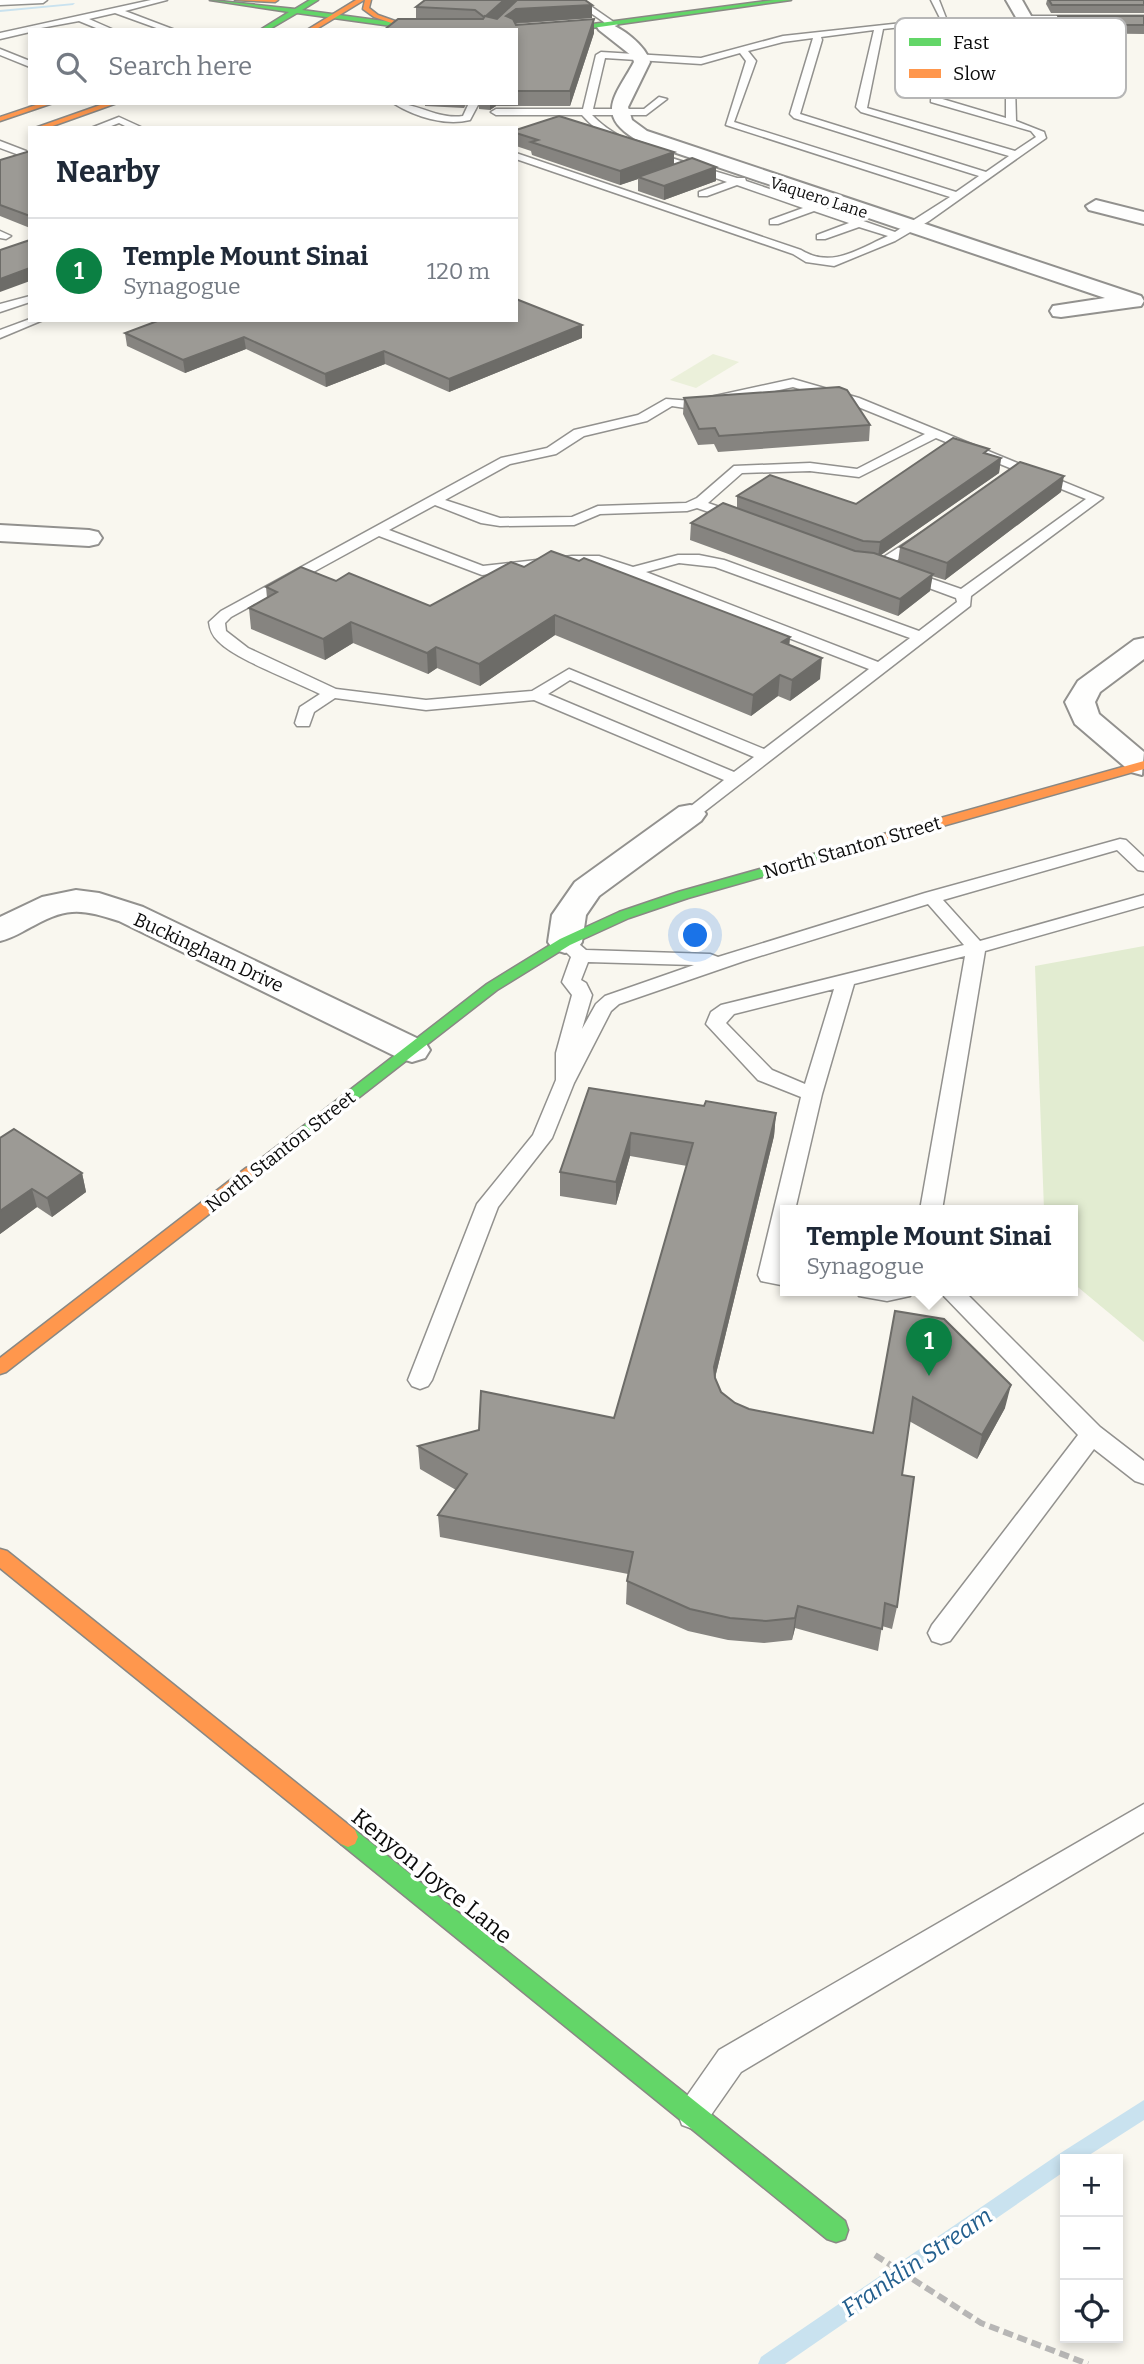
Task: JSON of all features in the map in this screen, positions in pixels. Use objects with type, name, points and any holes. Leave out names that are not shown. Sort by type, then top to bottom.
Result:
[{"type":"street","points":[[213,0],[431,28]]},
{"type":"street","points":[[238,0],[275,0]]},
{"type":"street","points":[[267,28],[315,0]]},
{"type":"street","points":[[314,28],[361,0]]},
{"type":"street","points":[[368,0],[366,9],[376,16],[406,26]]},
{"type":"street","points":[[518,31],[610,26],[698,10],[788,0]]},
{"type":"street","points":[[1014,0],[1024,18]]},
{"type":"street","points":[[610,26],[631,46],[642,62],[610,101]]},
{"type":"street","name":"Vaquero Lane","points":[[610,101],[645,144],[904,231],[1138,300]]},
{"type":"street","points":[[0,119],[44,105]]},
{"type":"street","points":[[45,126],[108,105]]},
{"type":"street","points":[[0,143],[28,132]]},
{"type":"street","points":[[1096,206],[1144,219]]},
{"type":"street","points":[[1061,311],[1138,300]]},
{"type":"street","points":[[0,533],[89,538]]},
{"type":"street","points":[[1143,765],[1085,718],[1080,702],[1088,687],[1144,646]]},
{"type":"street","name":"North Stanton Street","points":[[0,1367],[492,987],[573,949],[624,915],[683,895],[1143,765]]},
{"type":"street","points":[[573,949],[569,915],[587,889],[690,814]]},
{"type":"street","name":"Buckingham Drive","points":[[0,931],[23,916],[56,903],[88,901],[131,914],[412,1050]]},
{"type":"street","name":"Kenyon Joyce Lane","points":[[0,1557],[836,2230]]},
{"type":"lane","points":[[0,2],[40,0]]},
{"type":"lane","points":[[48,28],[78,18],[163,0]]},
{"type":"lane","points":[[576,0],[610,26]]},
{"type":"lane","points":[[934,0],[941,18]]},
{"type":"lane","points":[[117,11],[165,28]]},
{"type":"lane","points":[[78,18],[105,28]]},
{"type":"lane","points":[[1126,20],[1144,19]]},
{"type":"lane","points":[[610,101],[601,55],[701,61],[783,38],[895,25]]},
{"type":"lane","points":[[879,27],[861,107],[864,110],[1014,154]]},
{"type":"lane","points":[[5,35],[28,31]]},
{"type":"lane","points":[[815,34],[818,40],[795,114],[797,116],[986,175]]},
{"type":"lane","points":[[5,35],[28,41]]},
{"type":"lane","points":[[742,50],[751,61],[729,123],[957,196]]},
{"type":"lane","points":[[0,52],[28,63]]},
{"type":"lane","points":[[518,157],[819,262],[834,263],[904,231],[1041,138],[1041,134],[934,98]]},
{"type":"lane","points":[[1011,98],[1011,123]]},
{"type":"lane","points":[[497,112],[586,114],[610,101],[646,112],[662,99]]},
{"type":"lane","points":[[586,114],[610,101]]},
{"type":"lane","points":[[404,105],[446,120],[458,121],[467,118],[473,105]]},
{"type":"lane","points":[[586,114],[603,132],[645,144]]},
{"type":"lane","points":[[102,126],[119,120],[133,126]]},
{"type":"lane","points":[[0,143],[26,152]]},
{"type":"lane","points":[[0,161],[26,152]]},
{"type":"lane","points":[[667,174],[699,162]]},
{"type":"lane","points":[[704,194],[747,178]]},
{"type":"lane","points":[[618,192],[642,183]]},
{"type":"lane","points":[[774,222],[822,204],[859,223],[904,231]]},
{"type":"lane","points":[[821,237],[859,223]]},
{"type":"lane","points":[[0,308],[26,299]]},
{"type":"lane","points":[[0,334],[32,322]]},
{"type":"lane","points":[[766,756],[569,674],[536,695],[426,705],[332,693],[243,651],[226,640],[218,631],[217,622],[226,614],[506,461],[551,450],[579,433],[642,418],[670,402],[692,405],[705,403],[793,383],[855,401],[936,433],[1015,471],[1096,498],[963,596]]},
{"type":"lane","points":[[701,505],[729,474],[738,469],[810,467],[859,473],[936,433]]},
{"type":"lane","points":[[434,500],[486,520],[500,522],[574,520],[598,510],[701,505],[754,524]]},
{"type":"lane","points":[[934,527],[874,564],[963,596]]},
{"type":"lane","points":[[378,531],[482,571],[572,560],[599,560],[880,668]]},
{"type":"lane","points":[[632,572],[678,559],[719,563],[921,637]]},
{"type":"lane","points":[[690,814],[965,603],[963,596]]},
{"type":"lane","points":[[303,723],[306,710],[332,693]]},
{"type":"lane","points":[[536,695],[736,779]]},
{"type":"lane","points":[[420,1380],[488,1203],[542,1138],[564,1083],[603,1007],[611,1000],[722,960],[931,897],[1120,845],[1144,866]]},
{"type":"lane","points":[[931,897],[976,948]]},
{"type":"lane","points":[[812,1094],[765,1075],[716,1024],[718,1016],[728,1009],[976,948],[1144,900]]},
{"type":"lane","points":[[932,1205],[976,948]]},
{"type":"lane","points":[[564,1083],[566,1053],[582,995],[579,987],[570,982],[573,949],[722,960]]},
{"type":"lane","points":[[786,1205],[812,1094],[846,980]]},
{"type":"lane","points":[[780,1229],[769,1275],[780,1277]]},
{"type":"lane","points":[[955,1296],[1092,1434],[1144,1474]]},
{"type":"lane","points":[[941,1633],[1092,1434]]},
{"type":"lane","points":[[693,2114],[730,2061],[1144,1817]]},
{"type":"path","points":[[836,2230],[981,2323],[1088,2364]]},
{"type":"green space","points":[[713,354],[739,362],[696,388],[670,380]]},
{"type":"green space","points":[[1144,946],[1144,1342],[1078,1287],[1078,1205],[1044,1205],[1035,966]]},
{"type":"building","points":[[425,0],[504,0],[484,17],[475,10],[416,7]]},
{"type":"building","points":[[517,0],[585,0],[592,5],[516,9],[506,16],[513,19],[516,25],[594,19],[570,91],[518,91],[518,28],[387,28],[398,19],[483,19],[485,16],[497,19]]},
{"type":"building","points":[[1049,0],[1144,0],[1144,5],[1052,5]]},
{"type":"building","points":[[1058,16],[1144,16],[1144,25],[1126,25],[1126,18]]},
{"type":"building","points":[[559,116],[674,152],[620,171],[531,142],[538,140],[518,134],[518,129]]},
{"type":"building","points":[[28,152],[28,215],[0,205],[0,160]]},
{"type":"building","points":[[692,158],[716,167],[664,186],[638,177]]},
{"type":"building","points":[[28,241],[28,269],[0,279],[0,250]]},
{"type":"building","points":[[518,300],[582,325],[449,379],[384,351],[325,374],[244,337],[183,360],[125,333],[155,322],[518,322]]},
{"type":"building","points":[[839,387],[847,390],[870,425],[719,436],[715,428],[699,429],[684,398]]},
{"type":"building","points":[[953,438],[989,449],[984,453],[1001,458],[880,542],[863,541],[737,496],[770,475],[856,504]]},
{"type":"building","points":[[1020,462],[1064,476],[947,563],[900,547]]},
{"type":"building","points":[[723,503],[855,551],[874,553],[933,574],[900,599],[691,523]]},
{"type":"building","points":[[551,551],[579,561],[584,558],[790,637],[782,642],[822,658],[792,680],[780,675],[753,695],[555,615],[479,664],[436,647],[427,653],[351,622],[323,639],[249,608],[277,592],[266,587],[301,567],[336,581],[349,573],[430,606],[511,562],[524,567]]},
{"type":"building","points":[[589,1088],[704,1106],[706,1101],[776,1113],[714,1367],[721,1392],[735,1403],[749,1409],[873,1433],[895,1311],[944,1319],[1011,1385],[982,1435],[913,1397],[902,1475],[914,1477],[897,1607],[885,1603],[882,1629],[798,1606],[795,1618],[766,1621],[730,1618],[690,1609],[627,1581],[633,1552],[438,1515],[467,1474],[418,1446],[479,1430],[481,1391],[614,1418],[693,1143],[631,1133],[616,1182],[560,1172]]},
{"type":"building","points":[[14,1129],[82,1173],[47,1198],[32,1189],[0,1211],[0,1138]]},
{"type":"waterway","points":[[0,11],[73,4]]},
{"type":"waterway","name":"Franklin Stream","points":[[1075,2154],[1144,2109]]},
{"type":"waterway","name":"Franklin Stream","points":[[768,2364],[1060,2163]]},
{"type":"traffic: fast","points":[[213,0],[406,26],[440,28]]},
{"type":"traffic: fast","points":[[266,28],[315,0]]},
{"type":"traffic: fast","points":[[518,31],[585,27],[788,0]]},
{"type":"traffic: fast","points":[[252,1172],[492,987],[565,942],[624,915],[683,895],[835,852]]},
{"type":"traffic: fast","points":[[348,1837],[836,2230]]},
{"type":"traffic: slow","points":[[238,0],[275,0]]},
{"type":"traffic: slow","points":[[313,28],[361,0]]},
{"type":"traffic: slow","points":[[368,0],[366,9],[376,16],[406,26]]},
{"type":"traffic: slow","points":[[0,119],[44,105]]},
{"type":"traffic: slow","points":[[45,126],[108,105]]},
{"type":"traffic: slow","points":[[835,852],[1144,765]]},
{"type":"traffic: slow","points":[[0,1367],[252,1172]]},
{"type":"traffic: slow","points":[[0,1557],[348,1837]]},
{"type":"place","name":"Temple Mount Sinai","points":[[929,1376]]}]
